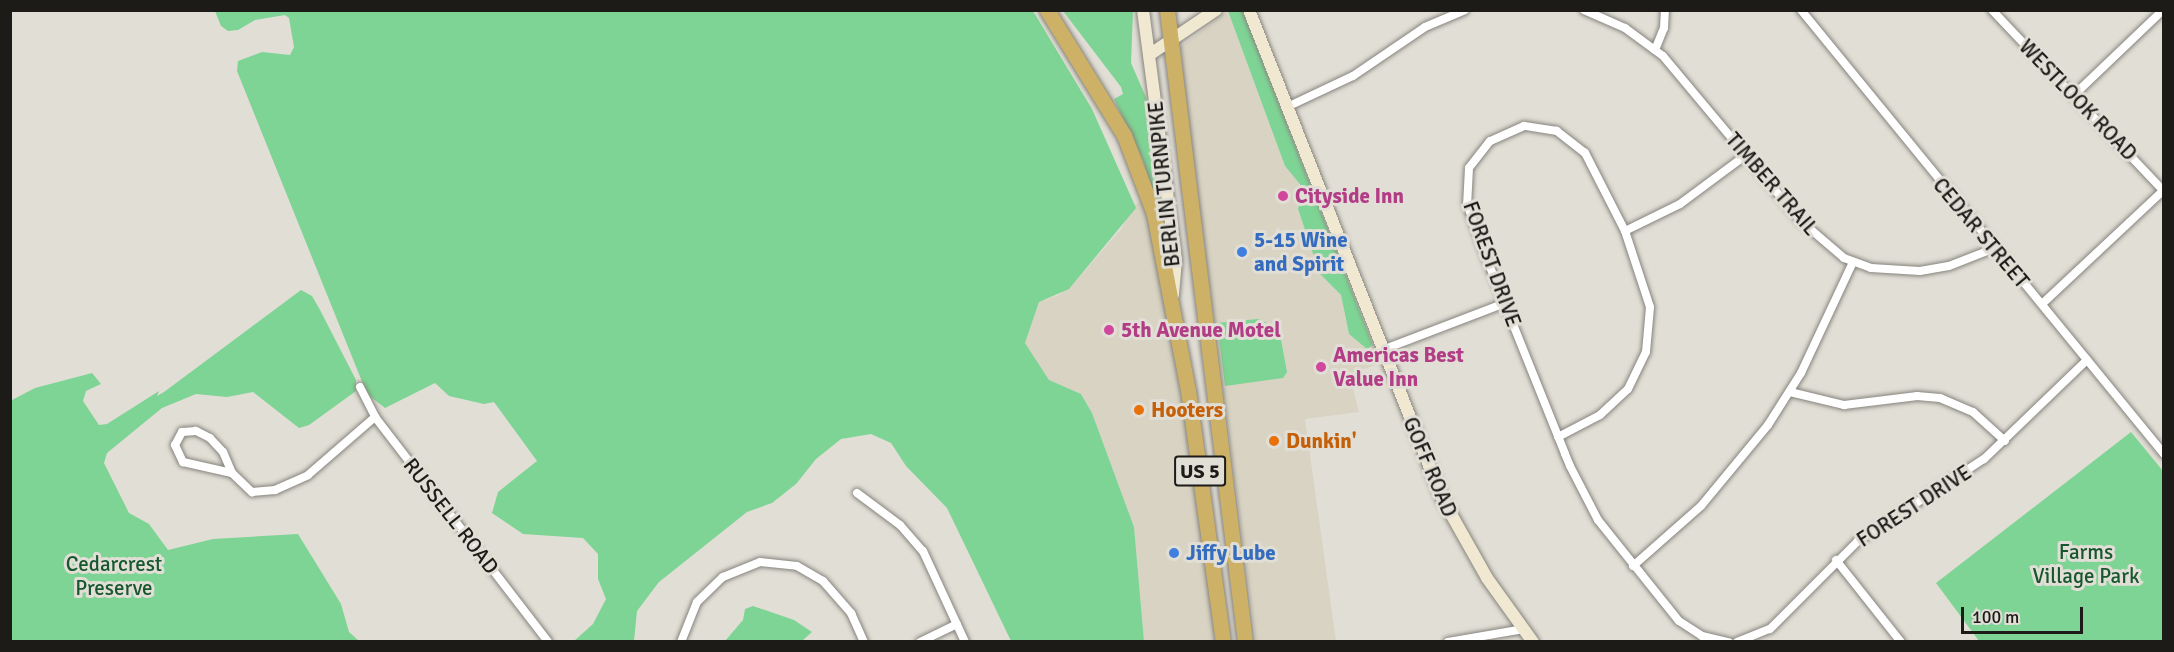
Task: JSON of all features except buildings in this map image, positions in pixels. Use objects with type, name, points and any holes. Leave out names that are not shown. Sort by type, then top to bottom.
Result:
[{"type":"highway","name":"US 5","points":[[1047,10],[1117,121],[1136,161],[1156,222],[1173,302]]},
{"type":"highway","name":"US 5","points":[[1167,10],[1170,41]]},
{"type":"highway","name":"BERLIN TURNPIKE","points":[[1170,41],[1245,642]]},
{"type":"highway","name":"BERLIN TURNPIKE","points":[[1173,302],[1222,642]]},
{"type":"street","name":"BERLIN TURNPIKE","points":[[1143,10],[1176,260],[1173,302]]},
{"type":"street","name":"BERLIN TURNPIKE","points":[[1161,10],[1170,41]]},
{"type":"street","points":[[1149,55],[1216,10]]},
{"type":"street","name":"GOFF ROAD","points":[[1249,10],[1449,514],[1487,578],[1533,642]]},
{"type":"street","points":[[1287,107],[1353,76],[1425,27],[1465,10]]},
{"type":"street","name":"TIMBER TRAIL","points":[[1584,10],[1620,25],[1655,50],[1813,234],[1853,262],[1880,269],[1925,270],[1954,264],[1995,248]]},
{"type":"street","points":[[1655,50],[1664,28],[1665,10]]},
{"type":"street","name":"CEDAR STREET","points":[[1801,10],[2163,454]]},
{"type":"street","name":"WESTLOOK ROAD","points":[[1992,10],[2163,190]]},
{"type":"street","points":[[2074,95],[2163,10]]},
{"type":"street","name":"FOREST DRIVE","points":[[1558,437],[1617,402],[1630,385],[1646,352],[1649,302],[1625,231],[1589,160],[1569,138],[1552,130],[1530,126],[1495,137],[1472,163],[1466,193],[1472,219],[1558,437],[1588,503],[1633,566],[1686,627],[1702,636],[1729,642]]},
{"type":"street","points":[[1625,231],[1694,196],[1746,155]]},
{"type":"street","points":[[2042,304],[2163,190]]},
{"type":"street","points":[[1633,566],[1716,490],[1790,392],[1853,262]]},
{"type":"street","points":[[1383,350],[1505,303]]},
{"type":"street","name":"FOREST DRIVE","points":[[1737,642],[1770,629],[1836,560],[1882,524],[1964,475],[2004,441],[2087,360]]},
{"type":"street","name":"RUSSELL ROAD","points":[[360,387],[375,417],[548,642]]},
{"type":"street","points":[[1790,392],[1844,405],[1917,396],[1940,398],[1973,412],[2004,441]]},
{"type":"street","points":[[232,473],[218,473],[183,462],[175,445],[182,432],[196,430],[210,438],[223,452],[232,473],[252,492],[275,490],[308,475],[375,417]]},
{"type":"street","points":[[856,493],[900,525],[922,551],[965,642]]},
{"type":"street","points":[[1836,560],[1901,642]]},
{"type":"street","points":[[681,642],[697,602],[723,577],[760,562],[797,566],[823,581],[851,613],[864,642]]},
{"type":"street","points":[[920,642],[957,624]]},
{"type":"street","points":[[1448,642],[1524,629]]},
{"type":"shaded area","points":[[1228,11],[1285,166],[1303,188],[1298,209],[1320,274],[1341,295],[1349,334],[1367,349],[1373,345],[1382,363],[1349,374],[1359,412],[1305,419],[1336,641],[1256,641],[1179,48]]},
{"type":"shaded area","points":[[1142,201],[1152,230],[1177,361],[1217,641],[1144,641],[1134,527],[1092,413],[1081,394],[1049,380],[1025,343],[1039,302],[1059,295],[1076,281],[1121,229],[1134,205]]},
{"type":"green space","points":[[215,11],[1033,11],[1092,109],[1136,208],[1069,289],[1039,302],[1025,343],[1049,380],[1081,394],[1092,413],[1134,527],[1144,641],[1011,641],[947,508],[906,466],[891,443],[871,434],[841,439],[816,459],[796,484],[772,503],[747,512],[659,582],[637,611],[634,641],[574,641],[593,624],[606,599],[598,579],[598,554],[583,538],[523,534],[492,513],[498,492],[537,461],[494,402],[484,404],[449,396],[435,383],[385,408],[367,394],[237,71],[238,61],[262,52],[290,55],[294,47],[289,18],[285,15],[255,20],[238,30],[228,31],[221,26]]},
{"type":"green space","points":[[1063,11],[1133,11],[1131,63],[1152,111],[1169,244],[1143,160],[1114,99],[1123,94],[1121,87]]},
{"type":"green space","points":[[1228,11],[1243,12],[1373,345],[1367,349],[1349,334],[1341,295],[1320,274],[1298,209],[1303,188],[1285,166]]},
{"type":"green space","name":"Cedarcrest Preserve","points":[[301,290],[312,296],[319,308],[356,380],[356,391],[309,425],[299,428],[253,392],[227,397],[196,394],[162,408],[107,453],[104,463],[129,513],[149,524],[168,550],[213,539],[298,534],[341,604],[349,632],[359,641],[11,641],[10,401],[35,388],[92,373],[101,384],[86,391],[83,401],[99,425],[107,424],[159,391],[157,396],[164,392]]},
{"type":"green space","points":[[1258,319],[1279,329],[1287,372],[1283,378],[1225,386],[1217,323]]},
{"type":"green space","name":"Farms Village Park","points":[[2131,432],[2163,471],[2163,641],[1979,641],[1936,583]]},
{"type":"green space","points":[[753,606],[794,620],[812,632],[802,641],[725,641],[743,620],[745,609]]},
{"type":"place","name":"Cityside Inn","points":[[1283,196]]},
{"type":"place","name":"5-15 Wine and Spirit","points":[[1242,252]]},
{"type":"place","name":"5th Avenue Motel","points":[[1109,330]]},
{"type":"place","name":"Americas Best Value Inn","points":[[1321,367]]},
{"type":"place","name":"Hooters","points":[[1139,410]]},
{"type":"place","name":"Dunkin'","points":[[1274,441]]},
{"type":"place","name":"Jiffy Lube","points":[[1174,553]]}]
